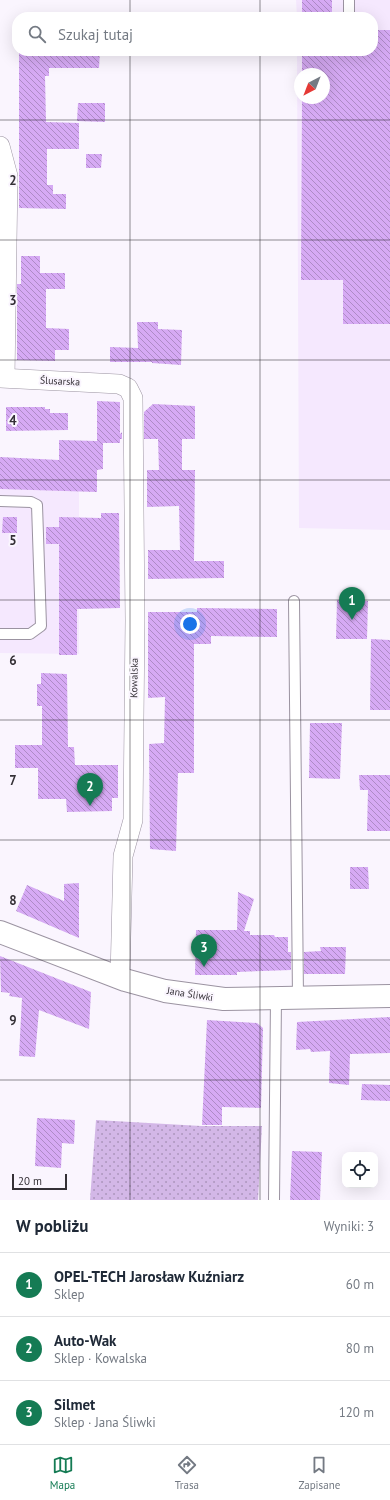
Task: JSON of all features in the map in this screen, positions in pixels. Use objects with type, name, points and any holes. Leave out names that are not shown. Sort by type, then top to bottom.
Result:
[{"type":"street","points":[[0,146],[8,176],[2,378]]},
{"type":"street","name":"Ślusarska","points":[[2,378],[119,384]]},
{"type":"street","name":"Kowalska","points":[[119,384],[128,388],[133,398],[135,620],[133,820],[123,856],[120,978]]},
{"type":"street","name":"Jana Śliwki","points":[[0,932],[120,978],[165,991],[224,999],[390,996]]},
{"type":"lane","points":[[349,0],[349,12]]},
{"type":"lane","points":[[0,501],[31,502],[37,505],[41,626],[30,634],[0,634]]},
{"type":"lane","points":[[294,601],[298,998]]},
{"type":"lane","points":[[274,1200],[276,998]]},
{"type":"shaded area","points":[[296,0],[390,0],[390,530],[299,528],[297,104],[330,104],[330,68],[297,68],[297,56],[378,56],[378,12],[297,12]]},
{"type":"shaded area","points":[[0,487],[79,490],[79,654],[0,653]]},
{"type":"shaded area","points":[[96,1120],[201,1126],[262,1126],[258,1200],[90,1200]]},
{"type":"building","points":[[302,0],[332,0],[332,12],[302,12]]},
{"type":"building","points":[[378,30],[390,30],[390,324],[343,324],[343,280],[301,280],[302,104],[330,104],[330,68],[302,68],[302,56],[378,56]]},
{"type":"building","points":[[19,56],[100,56],[99,68],[49,68],[49,76],[45,76],[46,122],[79,123],[79,149],[47,149],[47,185],[53,185],[53,194],[66,194],[66,209],[19,208]]},
{"type":"building","points":[[78,103],[105,103],[105,122],[77,121]]},
{"type":"building","points":[[86,154],[102,154],[101,168],[86,168]]},
{"type":"building","points":[[21,256],[40,256],[40,273],[65,273],[65,289],[46,289],[46,328],[69,329],[69,350],[55,350],[55,361],[17,360],[17,284],[21,284]]},
{"type":"building","points":[[137,322],[158,322],[158,329],[182,330],[181,365],[152,362],[110,362],[110,347],[138,348]]},
{"type":"building","points":[[97,401],[120,402],[120,434],[122,432],[122,439],[120,439],[120,443],[103,443],[103,469],[97,470],[97,492],[0,489],[0,457],[59,460],[59,440],[97,441]]},
{"type":"building","points":[[153,404],[195,406],[195,439],[182,439],[182,470],[195,470],[194,561],[224,561],[224,578],[148,579],[148,550],[180,550],[179,506],[147,507],[147,470],[159,470],[158,439],[144,439],[144,412]]},
{"type":"building","points":[[6,407],[45,407],[45,409],[50,409],[50,413],[68,413],[68,430],[6,431]]},
{"type":"building","points":[[101,513],[119,513],[120,608],[77,609],[77,655],[59,655],[59,544],[46,544],[46,527],[59,527],[59,517],[101,518]]},
{"type":"building","points":[[3,517],[17,517],[17,533],[2,533]]},
{"type":"building","points":[[337,600],[368,601],[367,639],[336,639]]},
{"type":"building","points":[[197,608],[277,609],[277,637],[211,636],[211,644],[194,644],[194,773],[178,773],[176,851],[150,849],[149,744],[164,743],[165,697],[148,698],[148,612],[197,612]]},
{"type":"building","points":[[371,639],[390,640],[390,710],[370,710]]},
{"type":"building","points":[[41,673],[67,674],[68,747],[74,747],[75,765],[118,765],[118,798],[112,798],[112,811],[67,812],[66,799],[38,799],[38,768],[15,768],[15,745],[42,745],[42,706],[37,706],[37,684],[41,684]]},
{"type":"building","points":[[310,723],[342,723],[340,779],[309,778]]},
{"type":"building","points":[[359,775],[390,775],[390,831],[367,831],[368,790],[360,790]]},
{"type":"building","points":[[350,867],[368,867],[369,889],[350,889]]},
{"type":"building","points":[[79,883],[79,938],[16,911],[27,885],[64,901],[64,884]]},
{"type":"building","points":[[238,892],[254,899],[244,931],[250,931],[250,935],[274,935],[275,937],[288,937],[288,952],[291,952],[291,970],[237,972],[237,975],[195,975],[196,930],[237,930]]},
{"type":"building","points":[[320,947],[346,947],[345,974],[304,974],[304,952],[321,951]]},
{"type":"building","points":[[0,956],[91,992],[89,1029],[39,1010],[35,1057],[19,1056],[22,998],[9,996],[10,993],[1,992]]},
{"type":"building","points":[[390,1017],[390,1053],[350,1054],[349,1085],[329,1083],[330,1051],[311,1052],[310,1049],[296,1050],[297,1022]]},
{"type":"building","points":[[207,1020],[257,1023],[263,1028],[261,1108],[222,1107],[222,1125],[202,1125]]},
{"type":"building","points":[[362,1084],[390,1085],[390,1101],[361,1100]]},
{"type":"building","points":[[37,1118],[75,1120],[74,1144],[62,1143],[61,1168],[35,1166]]},
{"type":"building","points":[[292,1151],[322,1152],[320,1200],[290,1200]]},
{"type":"place","name":"OPEL-TECH Jarosław Kuźniarz","points":[[352,620]]},
{"type":"place","name":"Auto-Wak","points":[[90,806]]},
{"type":"place","name":"Silmet","points":[[204,967]]}]
